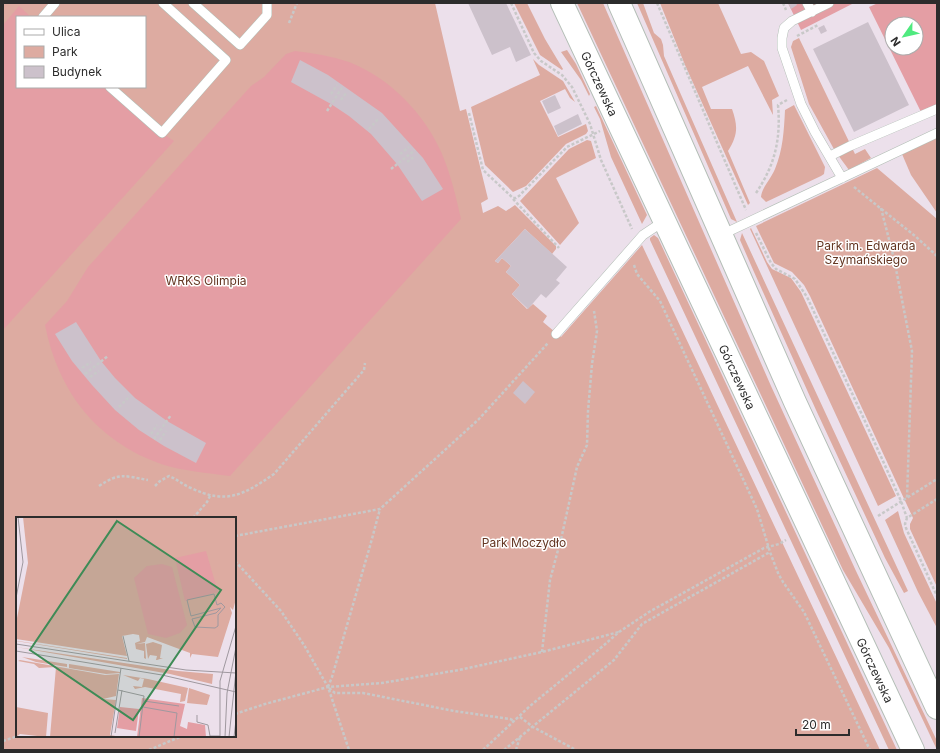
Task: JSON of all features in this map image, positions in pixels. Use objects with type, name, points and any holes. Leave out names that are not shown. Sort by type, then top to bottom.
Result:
[{"type":"main road","name":"Górczewska","points":[[562,3],[913,750]]},
{"type":"main road","points":[[619,3],[796,402],[937,708]]},
{"type":"lane","points":[[44,16],[55,3]]},
{"type":"lane","points":[[111,88],[162,133],[226,60],[163,3]]},
{"type":"lane","points":[[193,3],[240,45],[267,15],[267,3]]},
{"type":"lane","points":[[807,3],[812,12]]},
{"type":"lane","points":[[829,3],[792,21],[784,28],[782,48],[801,104],[815,132],[842,178]]},
{"type":"lane","points":[[830,156],[937,109]]},
{"type":"lane","points":[[721,235],[937,133]]},
{"type":"lane","points":[[556,334],[592,295],[643,235],[664,221]]},
{"type":"path","points":[[289,23],[297,3]]},
{"type":"path","points":[[511,3],[534,53],[541,61],[562,75],[570,83],[587,118],[600,160],[632,230],[634,269],[660,302],[757,509],[770,552],[783,582],[804,612],[870,750]]},
{"type":"path","points":[[657,3],[751,222],[771,263],[776,269],[795,279],[807,297],[901,501],[907,518],[905,524],[906,528],[937,596]]},
{"type":"path","points":[[331,94],[337,84]]},
{"type":"path","points":[[327,111],[343,86]]},
{"type":"path","points":[[341,100],[347,92]]},
{"type":"path","points":[[756,193],[766,178],[773,162],[780,124],[778,106],[798,94]]},
{"type":"path","points":[[469,113],[483,170],[513,198],[559,248]]},
{"type":"path","points":[[369,129],[379,118]]},
{"type":"path","points":[[513,198],[519,196],[567,147],[600,131]]},
{"type":"path","points":[[400,154],[409,147]]},
{"type":"path","points":[[391,169],[415,150]]},
{"type":"path","points":[[407,162],[415,156]]},
{"type":"path","points":[[842,178],[881,208],[937,256]]},
{"type":"path","points":[[881,208],[894,259],[912,351],[907,498]]},
{"type":"path","points":[[542,652],[550,580],[578,467],[587,445],[589,395],[597,331],[592,295]]},
{"type":"path","points":[[236,536],[380,509],[478,419],[556,334]]},
{"type":"path","points":[[85,374],[108,356]]},
{"type":"path","points":[[82,368],[91,362]]},
{"type":"path","points":[[155,486],[169,476],[190,488],[210,496],[228,498],[241,494],[255,487],[274,474],[364,370],[365,363]]},
{"type":"path","points":[[90,377],[99,371]]},
{"type":"path","points":[[119,407],[130,396]]},
{"type":"path","points":[[154,439],[171,415]]},
{"type":"path","points":[[151,434],[157,425]]},
{"type":"path","points":[[160,440],[166,431]]},
{"type":"path","points":[[100,486],[111,478],[119,476],[148,480]]},
{"type":"path","points":[[878,516],[937,479]]},
{"type":"path","points":[[194,517],[210,496]]},
{"type":"path","points":[[907,518],[937,499]]},
{"type":"path","points":[[328,688],[380,509]]},
{"type":"path","points":[[483,750],[515,722],[530,706],[619,632],[649,612],[764,548],[786,540]]},
{"type":"path","points":[[504,750],[614,660],[642,624],[770,552]]},
{"type":"path","points":[[236,561],[281,611],[304,645],[328,688],[350,750]]},
{"type":"path","points":[[236,714],[265,704],[328,688],[382,683],[459,670],[542,652],[619,632]]},
{"type":"path","points":[[328,688],[335,693],[362,693],[454,711],[510,719],[515,722]]},
{"type":"path","points":[[520,717],[532,727],[576,750]]},
{"type":"path","points":[[516,750],[521,736]]},
{"type":"path","points":[[3,741],[16,737]]},
{"type":"path","points":[[149,750],[180,737]]},
{"type":"green space","points":[[3,3],[435,3],[460,111],[466,109],[488,199],[481,203],[483,213],[498,206],[506,211],[515,205],[556,246],[556,249],[552,254],[525,229],[495,261],[498,263],[502,258],[511,266],[506,272],[520,285],[512,294],[527,309],[533,304],[547,316],[543,322],[561,337],[642,245],[880,750],[3,750]]},
{"type":"green space","points":[[514,3],[527,3],[545,39],[563,69],[562,70],[540,55]]},
{"type":"green space","points":[[577,3],[603,3],[771,386],[856,571],[937,741],[937,750],[889,648],[843,570]]},
{"type":"green space","points":[[637,3],[643,3],[654,33],[661,39],[664,56],[737,222],[731,219]]},
{"type":"green space","points":[[660,3],[718,3],[741,54],[751,52],[764,61],[779,96],[772,100],[773,115],[748,66],[702,87],[711,109],[732,109],[736,130],[734,140],[728,151],[750,203],[748,205],[685,65]]},
{"type":"green space","points":[[788,3],[854,3],[801,30]]},
{"type":"green space","points":[[878,3],[937,3],[937,104],[921,112],[893,56],[924,56],[924,16],[884,16],[884,37],[869,7]]},
{"type":"green space","points":[[19,6],[30,16],[16,16],[16,88],[111,88],[162,133],[174,141],[3,330],[3,25]]},
{"type":"green space","points":[[799,38],[855,154],[865,149],[871,158],[849,170],[835,151],[809,104],[791,47],[793,41]]},
{"type":"green space","points":[[567,50],[576,64],[590,94],[589,96],[581,80],[561,52]]},
{"type":"green space","name":"WRKS Olimpia","points":[[295,51],[322,55],[349,62],[378,78],[404,99],[416,112],[435,139],[451,178],[461,219],[230,476],[186,470],[161,464],[138,454],[117,442],[99,427],[84,411],[70,392],[59,371],[51,349],[45,325],[67,301],[88,267],[251,86],[264,77],[286,54]]},
{"type":"green space","points":[[533,59],[539,65],[563,81],[575,102],[570,98],[565,89],[540,101],[558,137],[586,124],[588,131],[586,134],[566,144],[526,186],[513,192],[485,165],[471,107],[540,75]]},
{"type":"green space","points":[[794,105],[825,167],[824,174],[766,202],[761,197],[765,186],[775,169],[780,155],[784,132],[785,110]]},
{"type":"green space","points":[[596,106],[647,215],[642,224],[611,157],[600,119],[594,107]]},
{"type":"green space","points":[[937,138],[937,213],[911,175],[902,154]]},
{"type":"green space","points":[[587,140],[591,141],[596,158],[556,178],[579,223],[560,245],[520,201],[569,149]]},
{"type":"green space","name":"Park im. Edwarda Szymańskiego","points":[[877,168],[937,219],[937,587],[910,529],[910,524],[913,518],[810,296],[804,285],[792,272],[774,263],[756,226]]},
{"type":"green space","points":[[751,228],[767,262],[772,269],[791,278],[801,292],[896,496],[878,506],[750,229]]},
{"type":"green space","points":[[742,233],[908,591],[904,593],[885,558],[816,410],[740,240]]},
{"type":"green space","points":[[654,235],[658,238],[897,750],[889,750],[650,240],[650,238]]},
{"type":"green space","points":[[898,511],[904,533],[937,604],[937,628],[918,592],[885,520]]},
{"type":"building","points":[[468,3],[506,3],[531,55],[516,62],[510,47],[492,55]]},
{"type":"building","points":[[788,3],[796,3],[797,5],[791,9]]},
{"type":"building","points":[[868,22],[909,105],[854,132],[813,49]]},
{"type":"building","points":[[824,25],[827,31],[821,34],[818,28]]},
{"type":"building","points":[[300,60],[328,75],[382,113],[423,158],[443,189],[422,201],[397,164],[371,134],[331,104],[291,82]]},
{"type":"building","points":[[555,95],[561,108],[548,114],[542,101]]},
{"type":"building","points":[[578,114],[582,124],[558,136],[554,126]]},
{"type":"building","points":[[525,229],[567,267],[556,280],[560,283],[546,298],[541,294],[528,309],[512,294],[520,285],[506,272],[511,266],[502,258],[498,263],[495,261]]},
{"type":"building","points":[[76,322],[101,361],[135,398],[167,421],[206,443],[196,463],[164,446],[139,430],[115,410],[92,385],[72,361],[55,334]]},
{"type":"building","points":[[523,381],[535,392],[525,404],[513,393]]},
{"type":"park label","name":"Park Moczydło","points":[[524,542]]}]
